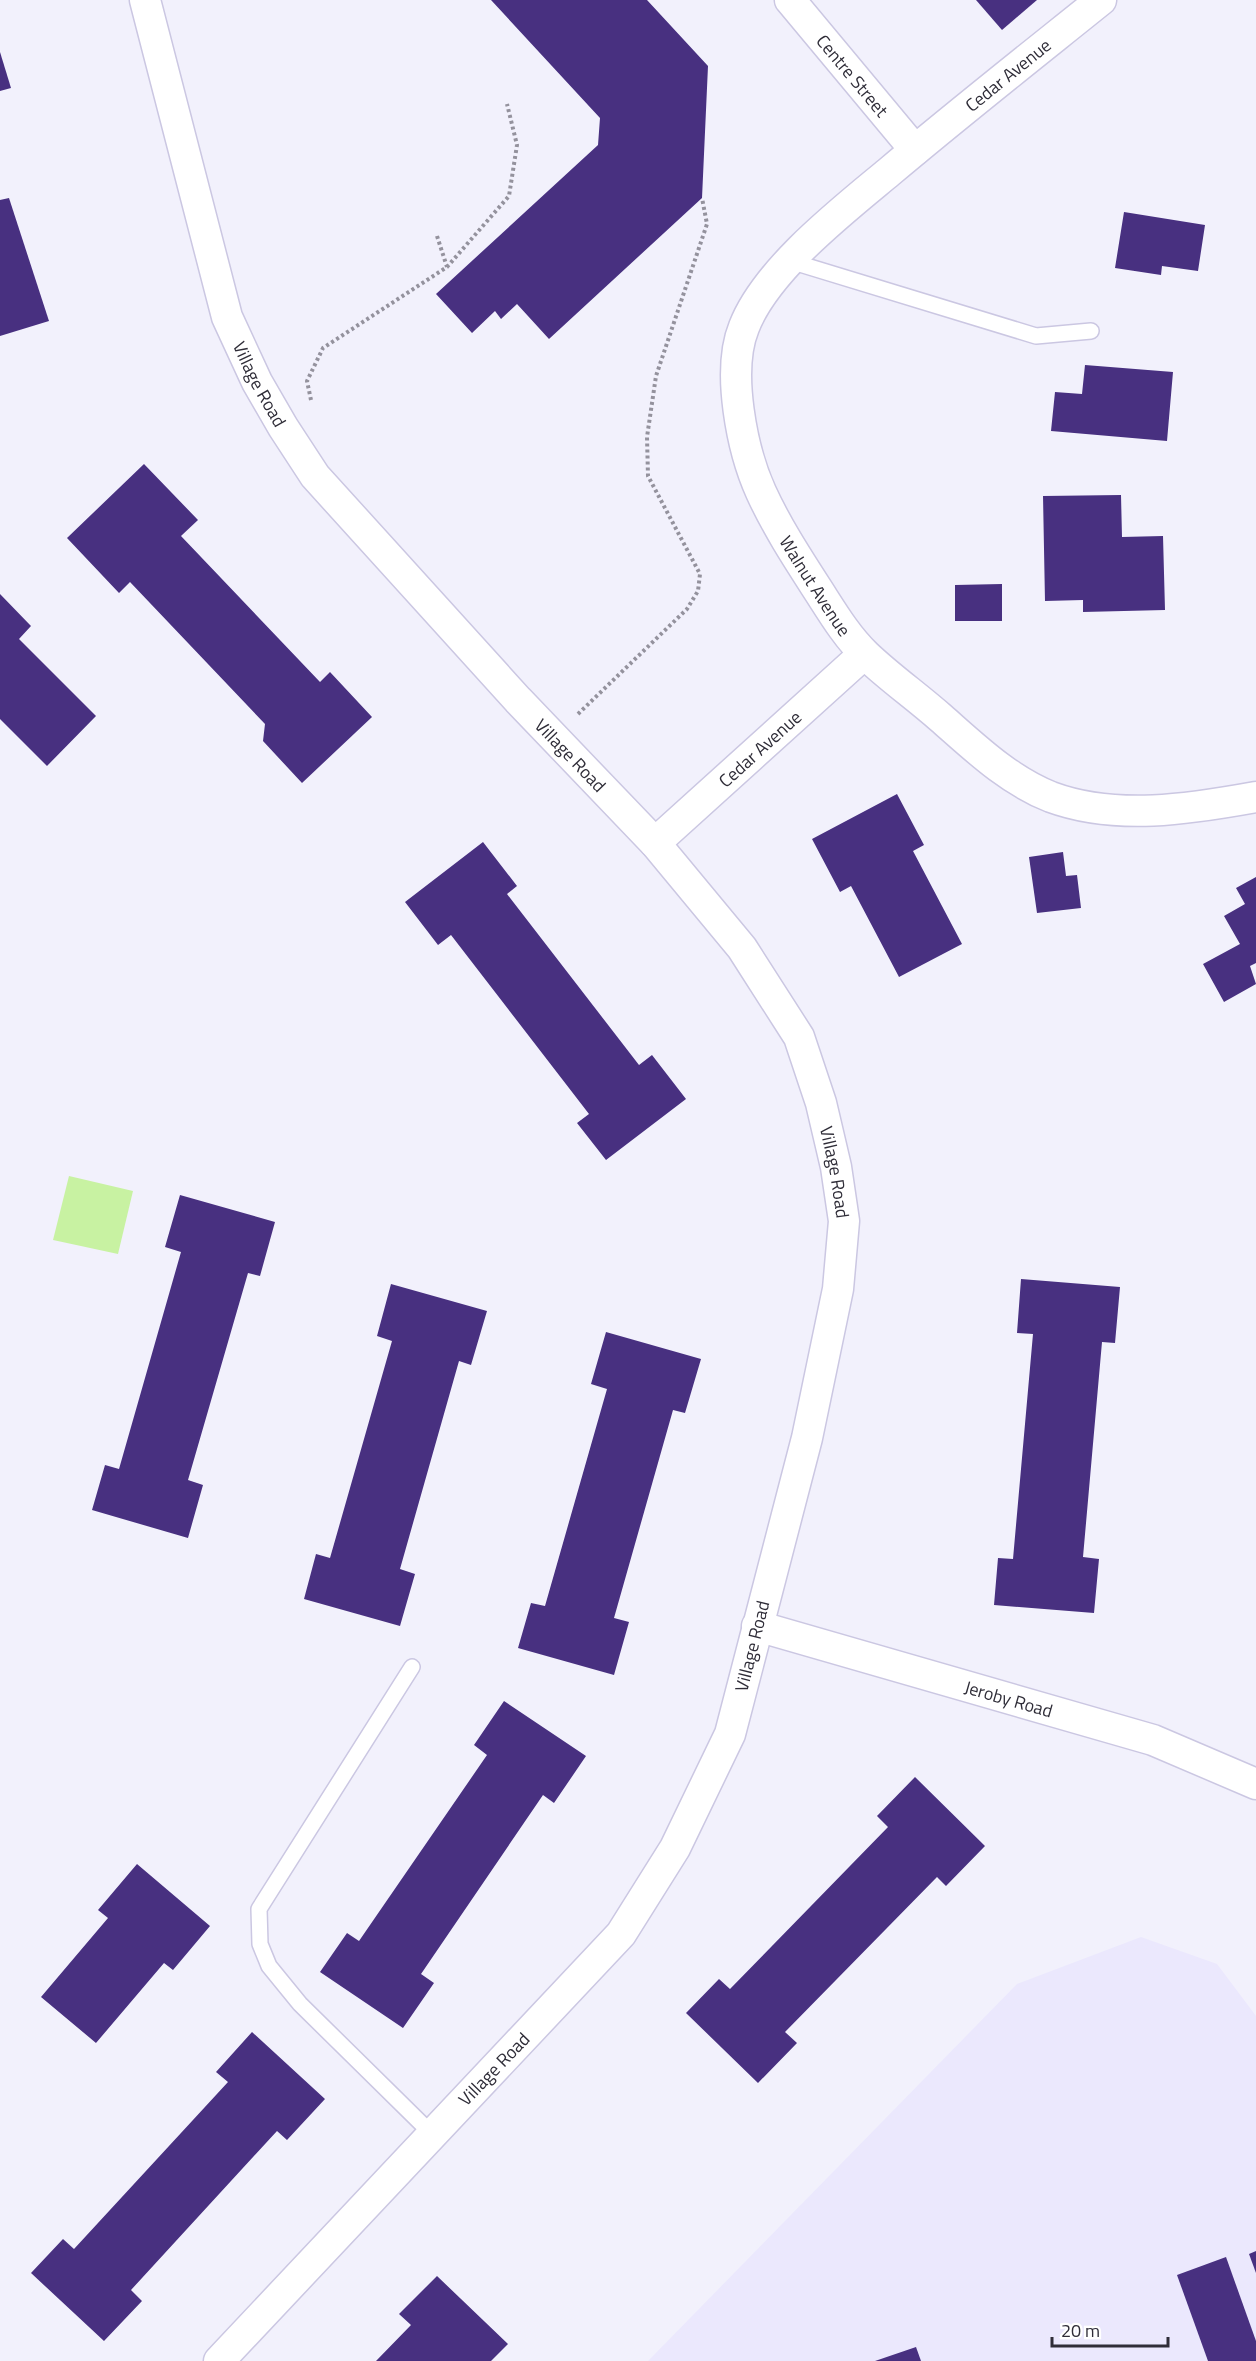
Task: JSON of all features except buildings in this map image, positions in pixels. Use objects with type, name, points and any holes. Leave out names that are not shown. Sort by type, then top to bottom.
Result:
[{"type":"street","name":"Village Road","points":[[145,0],[227,317],[257,382],[283,427],[323,485],[518,700],[655,843],[742,948],[799,1037],[820,1103],[836,1167],[844,1221],[838,1289],[807,1438],[756,1626],[730,1734],[675,1848],[621,1934],[219,2361]]},
{"type":"street","name":"Centre Street","points":[[790,0],[915,150]]},
{"type":"street","name":"Cedar Avenue","points":[[915,150],[1101,0]]},
{"type":"street","name":"Walnut Avenue","points":[[915,150],[790,261],[755,303],[742,330],[737,360],[737,393],[742,427],[760,489],[785,537],[836,618],[864,654],[992,763],[1025,785],[1083,806],[1159,811],[1256,797]]},
{"type":"street","name":"Cedar Avenue","points":[[655,843],[864,654]]},
{"type":"street","name":"Jeroby Road","points":[[756,1626],[1153,1740],[1256,1784]]},
{"type":"lane","points":[[790,261],[1036,336],[1091,331]]},
{"type":"lane","points":[[412,1667],[260,1909],[260,1944],[269,1966],[300,2004],[432,2134]]},
{"type":"path","points":[[314,407],[307,381],[322,348],[447,267],[508,196],[517,145],[507,104]]},
{"type":"path","points":[[575,717],[687,609],[698,591],[700,574],[648,476],[647,437],[656,376],[707,224],[702,198]]},
{"type":"path","points":[[437,236],[447,267]]},
{"type":"shaded area","points":[[1141,1937],[1217,1964],[1256,2016],[1256,2361],[648,2361],[1017,1984]]},
{"type":"green space","points":[[69,1176],[133,1191],[118,1254],[53,1240]]}]
